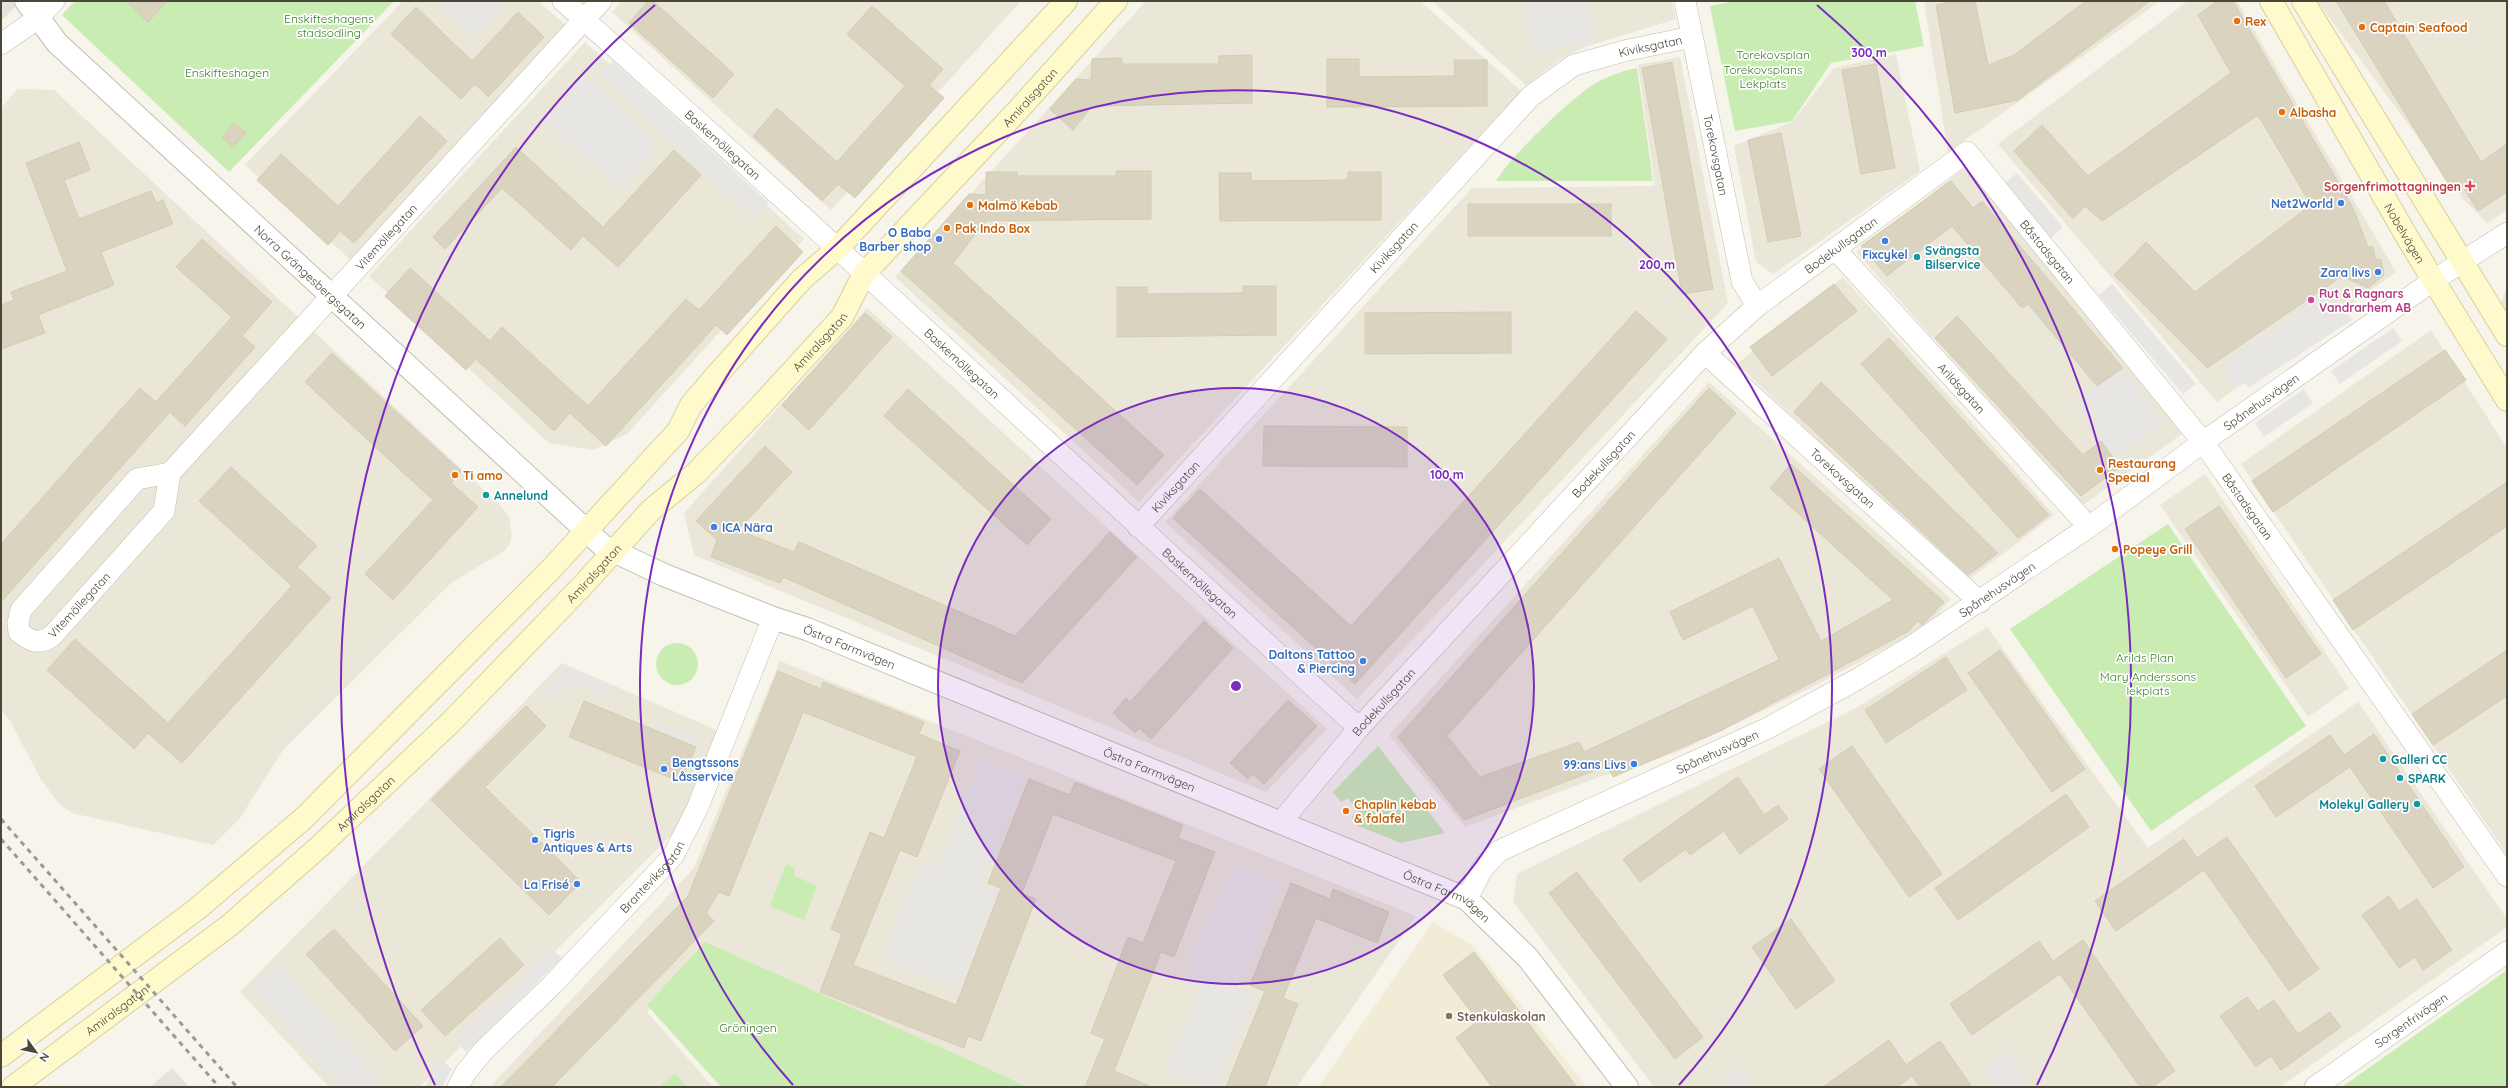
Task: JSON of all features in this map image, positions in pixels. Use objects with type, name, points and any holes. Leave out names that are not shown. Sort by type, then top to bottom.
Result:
[{"type":"main road","points":[[1,1056],[196,909],[304,818],[547,573],[678,431],[691,405],[802,279],[838,248],[1066,1]]},
{"type":"main road","name":"Amiralsgatan","points":[[13,1087],[230,925],[319,847],[451,722],[608,549],[651,510],[696,473],[734,434],[842,316],[864,274],[1020,108],[1116,1]]},
{"type":"main road","name":"Nobelvägen","points":[[2271,1],[2434,280],[2507,400]]},
{"type":"main road","points":[[2303,1],[2507,335]]},
{"type":"street","points":[[1,44],[31,10],[54,1]]},
{"type":"street","name":"Baskemöllegatan","points":[[563,1],[838,248],[864,274],[1138,527],[1360,728]]},
{"type":"street","name":"Vitemöllegatan","points":[[170,473],[137,479],[21,610],[19,632],[28,640],[36,642],[43,642],[52,636],[164,511],[170,473],[601,1]]},
{"type":"street","name":"Torekovsgatan","points":[[1685,1],[1742,281],[1757,306]]},
{"type":"street","name":"Norra Grängesbergsgatan","points":[[31,10],[57,43],[330,296],[586,531],[608,549]]},
{"type":"street","name":"Kiviksgatan","points":[[1138,527],[1531,96],[1574,66],[1615,54],[1692,37]]},
{"type":"street","name":"Bodekullsgatan","points":[[1281,822],[1360,728],[1705,353],[1757,306],[1967,152]]},
{"type":"street","name":"Båstadsgatan","points":[[1967,152],[2203,442],[2507,876]]},
{"type":"street","name":"Spånehusvägen","points":[[1467,899],[1482,869],[1499,851],[1768,728],[1854,681],[1980,602],[2089,527],[2203,442],[2434,280],[2507,233]]},
{"type":"street","name":"Arildsgatan","points":[[1835,249],[2089,527]]},
{"type":"street","name":"Torekovsgatan","points":[[1705,353],[1980,602]]},
{"type":"street","name":"Östra Farmvägen","points":[[608,549],[664,575],[773,618],[807,629],[1020,718],[1281,822],[1467,899],[1528,958],[1627,1087]]},
{"type":"street","name":"Branteviksgatan","points":[[458,1087],[466,1072],[484,1050],[552,985],[673,856],[697,809],[773,618]]},
{"type":"street","name":"Sorgenfrivägen","points":[[2315,1087],[2507,952]]},
{"type":"shaded area","points":[[1,1],[21,1],[1,21]]},
{"type":"shaded area","points":[[403,1],[538,1],[568,27],[352,261],[245,165]]},
{"type":"shaded area","points":[[434,1],[505,1],[505,2],[474,37]]},
{"type":"shaded area","points":[[622,1],[1021,1],[831,210],[612,12]]},
{"type":"shaded area","points":[[1146,1],[1420,1],[1521,91],[1139,502],[895,277]]},
{"type":"shaded area","points":[[1432,1],[1672,1],[1676,19],[1585,47],[1562,58],[1526,85]]},
{"type":"shaded area","points":[[1524,1],[1587,1],[1595,41],[1533,52]]},
{"type":"shaded area","points":[[1924,1],[2160,1],[1948,152]]},
{"type":"shaded area","points":[[2188,1],[2237,1],[2396,272],[2217,402],[1998,144]]},
{"type":"shaded area","points":[[2317,1],[2507,1],[2507,210],[2487,223],[2464,200]]},
{"type":"shaded area","points":[[585,42],[804,239],[627,434],[594,450],[549,443],[369,276]]},
{"type":"shaded area","points":[[1896,54],[1920,171],[1773,274],[1756,262],[1734,146],[1792,122],[1834,68]]},
{"type":"shaded area","points":[[1680,57],[1728,303],[1357,699],[1165,522],[1472,188],[1655,186],[1638,65]]},
{"type":"shaded area","points":[[613,61],[769,203],[755,219],[599,75]]},
{"type":"shaded area","points":[[583,74],[659,145],[619,189],[544,121]]},
{"type":"shaded area","points":[[18,89],[54,90],[500,505],[509,517],[512,536],[509,545],[504,551],[451,583],[283,750],[240,818],[213,845],[72,813],[59,804],[42,781],[9,719],[1,711],[1,108]]},
{"type":"shaded area","points":[[1967,166],[2186,431],[2083,505],[1856,252]]},
{"type":"shaded area","points":[[2017,173],[2063,227],[2051,238],[2004,184]]},
{"type":"shaded area","points":[[1843,277],[2054,515],[1967,581],[1737,364]]},
{"type":"shaded area","points":[[2112,284],[2196,384],[2183,394],[2099,295]]},
{"type":"shaded area","points":[[2507,288],[2507,316],[2500,305]]},
{"type":"shaded area","points":[[2333,290],[2352,320],[2248,388],[2245,383],[2235,389],[2220,365]]},
{"type":"shaded area","points":[[867,308],[1327,729],[1266,792],[694,555],[684,513]]},
{"type":"shaded area","points":[[2393,328],[2402,341],[2340,384],[2331,371]]},
{"type":"shaded area","points":[[2431,330],[2507,448],[2507,854],[2241,464]]},
{"type":"shaded area","points":[[2123,368],[2164,423],[2115,460],[2075,401]]},
{"type":"shaded area","points":[[1709,382],[1951,599],[1927,626],[1812,687],[1678,752],[1597,778],[1465,827],[1389,735]]},
{"type":"shaded area","points":[[2304,389],[2313,403],[2264,437],[2255,423]]},
{"type":"shaded area","points":[[2205,474],[2349,688],[2308,717],[2160,505]]},
{"type":"shaded area","points":[[1987,627],[2148,848],[2358,702],[2507,919],[2507,927],[2280,1087],[1654,1087],[1513,902],[1517,874],[1858,707]]},
{"type":"shaded area","points":[[780,661],[1416,916],[1297,1087],[1031,1087],[704,951],[647,1012],[713,1087],[490,1087],[694,868]]},
{"type":"shaded area","points":[[562,663],[719,731],[686,820],[420,1087],[329,1087],[240,992]]},
{"type":"shaded area","points":[[567,667],[606,682],[610,698],[572,683],[552,704],[541,694]]},
{"type":"shaded area","points":[[658,723],[695,739],[693,745],[655,730]]},
{"type":"shaded area","points":[[981,758],[1027,776],[983,884],[998,890],[959,989],[882,958],[920,863],[936,869]]},
{"type":"shaded area","points":[[1232,864],[1280,883],[1238,987],[1254,994],[1216,1087],[1202,1087],[1166,1072],[1200,989],[1183,982]]},
{"type":"shaded area","name":"Stenkulaskolan","points":[[1433,922],[1473,946],[1587,1087],[1318,1087]]},
{"type":"shaded area","points":[[550,947],[562,958],[466,1052],[455,1040],[504,994]]},
{"type":"shaded area","points":[[277,964],[386,1087],[338,1087],[250,987]]},
{"type":"shaded area","points":[[2009,1052],[2034,1087],[1997,1087],[1985,1069]]},
{"type":"shaded area","points":[[440,1059],[452,1069],[442,1087],[425,1087]]},
{"type":"shaded area","points":[[1739,1067],[1755,1087],[1715,1087]]},
{"type":"shaded area","points":[[172,1068],[189,1087],[150,1087]]},
{"type":"green space","name":"Enskifteshagen","points":[[75,1],[394,1],[229,172],[62,15]]},
{"type":"green space","name":"Torekovsplan","points":[[1736,1],[1915,1],[1924,46],[1831,63],[1792,121],[1735,131],[1710,6]]},
{"type":"green space","points":[[1637,68],[1653,181],[1496,181],[1503,170],[1541,129],[1570,102],[1594,84],[1620,72]]},
{"type":"green space","name":"Arilds Plan","points":[[2168,524],[2306,726],[2151,831],[2010,629]]},
{"type":"green space","points":[[673,643],[681,643],[689,646],[695,652],[698,664],[695,676],[689,682],[681,685],[673,685],[665,682],[659,676],[656,668],[656,660],[659,652],[665,646]]},
{"type":"green space","points":[[1378,746],[1445,833],[1401,843],[1356,825],[1351,817],[1358,812],[1348,798],[1341,802],[1333,792]]},
{"type":"green space","points":[[786,864],[795,868],[793,875],[817,886],[804,920],[770,906]]},
{"type":"green space","name":"Gröningen","points":[[705,942],[1029,1087],[721,1087],[647,1005]]},
{"type":"green space","points":[[2507,970],[2507,1087],[2342,1087]]},
{"type":"green space","points":[[675,1073],[687,1087],[659,1087]]},
{"type":"building","points":[[126,1],[167,1],[148,22]]},
{"type":"building","points":[[648,1],[653,1],[734,74],[713,98],[629,23]]},
{"type":"building","points":[[1957,1],[1975,1],[1988,65],[2014,55],[2086,1],[2150,1],[2018,100],[1955,113],[1936,5]]},
{"type":"building","points":[[2217,1],[2233,1],[2353,208],[2368,247],[2373,247],[2375,259],[2381,260],[2384,275],[2368,288],[2342,276],[2207,368],[2114,275],[2146,242],[2195,292],[2311,205],[2258,115],[2102,221],[2085,206],[2073,219],[2014,151],[2042,125],[2088,176],[2231,73],[2198,15]]},
{"type":"building","points":[[2336,1],[2384,1],[2481,162],[2507,144],[2507,192],[2478,211],[2461,184],[2452,190]]},
{"type":"building","points":[[872,6],[943,69],[929,85],[944,98],[855,198],[838,184],[822,201],[753,136],[777,108],[837,162],[905,86],[847,34]]},
{"type":"building","points":[[416,7],[472,61],[518,12],[544,37],[488,97],[475,84],[461,99],[391,34]]},
{"type":"building","points":[[1252,55],[1252,103],[1092,106],[1073,130],[1050,109],[1076,79],[1091,80],[1092,59],[1122,58],[1122,64],[1219,64],[1219,56]]},
{"type":"building","points":[[1327,59],[1359,59],[1359,77],[1455,76],[1454,60],[1487,60],[1487,106],[1327,107]]},
{"type":"building","points":[[1672,62],[1713,289],[1682,294],[1642,68]]},
{"type":"building","points":[[1876,64],[1895,168],[1861,174],[1842,70]]},
{"type":"building","points":[[420,116],[447,141],[354,243],[340,231],[328,245],[257,180],[281,154],[338,206]]},
{"type":"building","points":[[234,123],[246,133],[233,147],[222,137]]},
{"type":"building","points":[[1781,133],[1801,236],[1768,242],[1748,140]]},
{"type":"building","points":[[79,142],[90,170],[64,180],[79,219],[151,191],[156,203],[163,200],[173,224],[101,252],[114,285],[38,315],[45,333],[1,349],[1,305],[14,300],[11,292],[67,271],[26,163]]},
{"type":"building","points":[[516,147],[603,227],[674,150],[701,175],[618,267],[583,236],[571,250],[502,188],[445,249],[433,237]]},
{"type":"building","points":[[1116,171],[1151,171],[1151,219],[986,221],[953,263],[1164,455],[1137,485],[901,271],[969,194],[986,195],[986,172],[1017,172],[1017,176],[1116,176]]},
{"type":"building","points":[[1348,172],[1381,172],[1381,220],[1220,221],[1219,173],[1251,173],[1251,181],[1348,180]]},
{"type":"building","points":[[1951,181],[1973,208],[1982,201],[2123,368],[2097,386],[2028,304],[2022,308],[1952,226],[1887,276],[1861,246]]},
{"type":"building","points":[[1468,204],[1611,204],[1611,236],[1468,236]]},
{"type":"building","points":[[776,226],[803,252],[727,335],[716,325],[606,446],[570,413],[554,431],[476,359],[466,370],[385,296],[410,268],[490,341],[502,327],[588,406],[686,299],[699,310]]},
{"type":"building","points":[[202,239],[272,302],[242,336],[255,347],[185,426],[170,412],[1,602],[1,544],[140,388],[156,402],[232,317],[176,267]]},
{"type":"building","points":[[1834,284],[1857,311],[1772,376],[1750,347]]},
{"type":"building","points":[[1243,286],[1276,286],[1276,335],[1117,337],[1117,287],[1147,287],[1147,294],[1243,293]]},
{"type":"building","points":[[1636,311],[1667,339],[1355,684],[1173,518],[1200,489],[1351,626]]},
{"type":"building","points":[[1511,312],[1511,353],[1365,354],[1365,313]]},
{"type":"building","points":[[865,313],[892,337],[809,430],[782,405]]},
{"type":"building","points":[[1957,316],[2083,455],[2101,441],[2120,467],[2081,496],[1935,338]]},
{"type":"building","points":[[1889,338],[2049,515],[2018,538],[1861,364]]},
{"type":"building","points":[[2445,350],[2466,380],[2273,512],[2252,481]]},
{"type":"building","points":[[332,353],[461,471],[451,483],[478,507],[393,600],[365,574],[433,500],[305,382]]},
{"type":"building","points":[[1821,382],[1998,553],[1968,575],[1794,412]]},
{"type":"building","points":[[1709,388],[1736,413],[1447,736],[1480,777],[1579,742],[1584,752],[1779,660],[1753,606],[1683,640],[1670,612],[1779,558],[1821,641],[1893,600],[1770,488],[1791,464],[1944,602],[1922,625],[1917,621],[1909,631],[1722,730],[1613,777],[1607,766],[1464,820],[1398,737]]},
{"type":"building","points":[[908,389],[1051,519],[1027,545],[884,416]]},
{"type":"building","points":[[1264,426],[1407,427],[1407,467],[1263,466]]},
{"type":"building","points":[[765,446],[792,472],[738,530],[794,552],[799,542],[1015,636],[1110,532],[1137,557],[1022,683],[783,577],[780,583],[711,557],[717,540],[696,521]]},
{"type":"building","points":[[231,467],[317,546],[297,567],[331,598],[182,763],[148,733],[134,749],[47,670],[75,639],[168,723],[292,586],[199,501]]},
{"type":"building","points":[[2507,482],[2507,526],[2353,630],[2333,600]]},
{"type":"building","points":[[2219,506],[2321,654],[2286,678],[2185,529]]},
{"type":"building","points":[[1204,621],[1233,648],[1151,739],[1139,728],[1135,733],[1113,713],[1126,698],[1130,702]]},
{"type":"building","points":[[2000,650],[2085,769],[2052,792],[1968,673]]},
{"type":"building","points":[[2507,650],[2507,696],[2433,745],[2412,714]]},
{"type":"building","points":[[1946,657],[1967,690],[1886,743],[1865,710]]},
{"type":"building","points":[[778,671],[821,689],[823,682],[924,722],[919,734],[960,751],[917,857],[900,850],[853,965],[956,1005],[1001,888],[988,883],[1029,779],[1070,795],[1075,782],[1183,825],[1178,838],[1215,852],[1174,957],[1161,952],[1114,1071],[1152,1087],[1085,1087],[1105,1039],[1091,1033],[1128,937],[1143,943],[1176,861],[1053,814],[1022,893],[1036,899],[981,1041],[968,1036],[964,1048],[820,992],[842,934],[831,929],[870,832],[884,838],[917,757],[803,712],[729,896],[719,892],[706,913],[714,921],[552,1087],[501,1087],[688,896]]},
{"type":"building","points":[[1288,700],[1317,726],[1264,784],[1253,774],[1248,779],[1230,763]]},
{"type":"building","points":[[584,701],[696,747],[681,782],[569,737]]},
{"type":"building","points":[[526,706],[546,726],[485,787],[581,882],[549,915],[431,800]]},
{"type":"building","points":[[2374,734],[2464,867],[2433,888],[2350,767],[2276,817],[2255,786],[2330,735],[2344,755]]},
{"type":"building","points":[[1852,746],[1942,874],[1909,897],[1819,769]]},
{"type":"building","points":[[1738,777],[1764,815],[1778,805],[1788,819],[1740,854],[1724,831],[1690,855],[1686,849],[1640,882],[1623,859]]},
{"type":"building","points":[[2066,794],[2089,827],[1958,920],[1935,888]]},
{"type":"building","points":[[2227,837],[2319,969],[2289,991],[2204,870],[2116,931],[2095,901],[2184,839],[2197,858]]},
{"type":"building","points":[[1577,872],[1703,1037],[1675,1059],[1549,893]]},
{"type":"building","points":[[1291,883],[1330,899],[1333,889],[1389,912],[1377,943],[1316,918],[1283,998],[1298,1004],[1265,1087],[1226,1087],[1265,991],[1250,985]]},
{"type":"building","points":[[2389,896],[2399,911],[2417,899],[2452,950],[2423,970],[2415,957],[2399,968],[2362,915]]},
{"type":"building","points":[[1791,919],[1835,981],[1796,1009],[1752,947]]},
{"type":"building","points":[[334,929],[423,1026],[395,1051],[306,954]]},
{"type":"building","points":[[500,938],[524,965],[445,1036],[421,1010]]},
{"type":"building","points":[[2083,940],[2175,1071],[2152,1087],[2140,1087],[2060,974],[1972,1035],[1950,1004],[2039,941],[2053,961]]},
{"type":"building","points":[[1474,952],[1577,1087],[1492,1087],[1456,1038],[1478,1021],[1443,975]]},
{"type":"building","points":[[2247,997],[2258,1011],[2274,1000],[2298,1034],[2330,1012],[2341,1027],[2281,1070],[2271,1056],[2256,1067],[2220,1016]]},
{"type":"building","points":[[1889,1040],[1906,1065],[1940,1041],[1972,1087],[1920,1087],[1912,1076],[1897,1087],[1823,1087]]},
{"type":"railway","points":[[1,819],[237,1087]]},
{"type":"railway","points":[[1,839],[219,1087]]},
{"type":"place","name":"Rex","points":[[2237,21]]},
{"type":"place","name":"Captain Seafood","points":[[2362,27]]},
{"type":"place","name":"Albasha","points":[[2282,112]]},
{"type":"place","name":"Sorgenfrimottagningen","points":[[2470,186]]},
{"type":"place","name":"Net2World","points":[[2341,203]]},
{"type":"place","name":"Malmö Kebab","points":[[970,205]]},
{"type":"place","name":"Pak Indo Box","points":[[947,228]]},
{"type":"place","name":"O Baba Barber shop","points":[[939,239]]},
{"type":"place","name":"Fixcykel","points":[[1885,241]]},
{"type":"place","name":"Svängsta Bilservice","points":[[1917,257]]},
{"type":"place","name":"Zara livs","points":[[2378,272]]},
{"type":"place","name":"Rut & Ragnars Vandrarhem AB","points":[[2311,300]]},
{"type":"place","name":"Restaurang Special","points":[[2100,470]]},
{"type":"place","name":"Ti amo","points":[[455,475]]},
{"type":"place","name":"Annelund","points":[[486,495]]},
{"type":"place","name":"ICA Nära","points":[[714,527]]},
{"type":"place","name":"Popeye Grill","points":[[2115,549]]},
{"type":"place","name":"Daltons Tattoo & Piercing","points":[[1363,661]]},
{"type":"place","name":"Galleri CC","points":[[2383,759]]},
{"type":"place","name":"99:ans Livs","points":[[1634,764]]},
{"type":"place","name":"Bengtssons Låsservice","points":[[664,769]]},
{"type":"place","name":"SPARK","points":[[2400,778]]},
{"type":"place","name":"Molekyl Gallery","points":[[2417,804]]},
{"type":"place","name":"Chaplin kebab & falafel","points":[[1346,811]]},
{"type":"place","name":"Tigris Antiques & Arts","points":[[535,840]]},
{"type":"place","name":"La Frisé","points":[[577,884]]},
{"type":"place","name":"Stenkulaskolan","points":[[1449,1016]]},
{"type":"park label","name":"Enskifteshagens stadsodling","points":[[329,25]]},
{"type":"park label","name":"Torekovsplans Lekplats","points":[[1763,76]]},
{"type":"park label","name":"Mary Anderssons lekplats","points":[[2148,683]]}]
